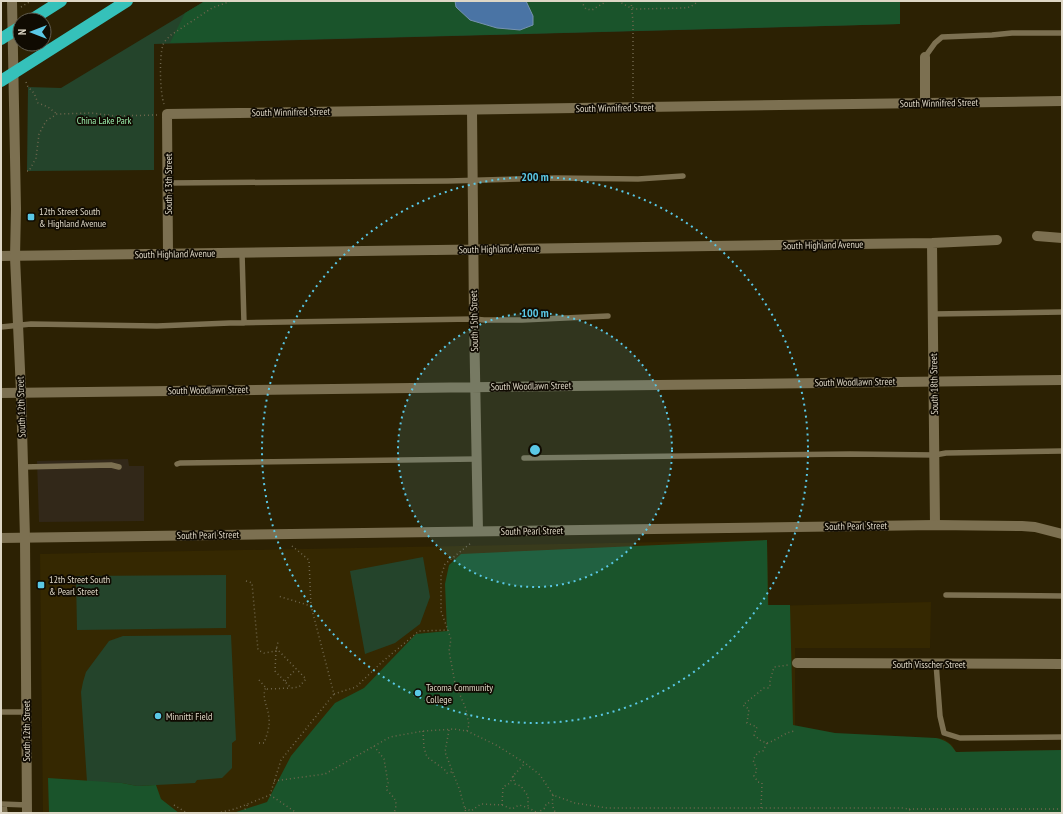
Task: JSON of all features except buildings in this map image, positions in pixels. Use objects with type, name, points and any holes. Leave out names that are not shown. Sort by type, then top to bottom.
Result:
[{"type":"highway","points":[[1,81],[127,1]]},
{"type":"highway","points":[[44,12],[58,3]]},
{"type":"highway","points":[[1,39],[12,32]]},
{"type":"street","name":"South 12th Street","points":[[12,1],[16,209],[15,256],[23,467],[27,809]]},
{"type":"street","points":[[925,57],[925,103]]},
{"type":"street","name":"South Winnifred Street","points":[[167,114],[1062,101]]},
{"type":"street","name":"South 15th Street","points":[[472,110],[478,532]]},
{"type":"street","name":"South 13th Street","points":[[167,114],[168,254]]},
{"type":"street","points":[[1037,236],[1062,238]]},
{"type":"street","name":"South Highland Avenue","points":[[1,256],[932,243],[997,240]]},
{"type":"street","name":"South 18th Street","points":[[932,243],[935,525]]},
{"type":"street","name":"South Woodlawn Street","points":[[1,393],[1062,380]]},
{"type":"street","name":"South Pearl Street","points":[[1,538],[935,525],[1022,526],[1035,527],[1062,534]]},
{"type":"street","name":"South Visscher Street","points":[[797,663],[1062,664]]},
{"type":"lane","points":[[925,57],[935,43],[942,37],[1012,33],[1062,33]]},
{"type":"lane","points":[[168,183],[614,178],[644,179],[683,176]]},
{"type":"lane","points":[[242,253],[244,323]]},
{"type":"lane","points":[[933,314],[1062,312]]},
{"type":"lane","points":[[1,327],[31,324],[157,326],[474,319],[522,320],[608,316]]},
{"type":"lane","points":[[524,458],[850,454],[935,455],[946,453],[1062,450]]},
{"type":"lane","points":[[177,464],[233,461],[477,459]]},
{"type":"lane","points":[[23,467],[111,465],[119,467]]},
{"type":"lane","points":[[946,595],[1062,596]]},
{"type":"lane","points":[[936,663],[940,716],[944,733],[960,738],[1062,737]]},
{"type":"lane","points":[[1,712],[26,712]]},
{"type":"lane","points":[[4,813],[3,804],[27,809]]},
{"type":"path","points":[[27,171],[29,171],[36,158],[39,134],[46,121],[57,114],[92,113],[115,116],[144,116],[167,114],[161,89],[163,45],[171,35],[190,22],[212,8],[231,1]]},
{"type":"path","points":[[581,1],[586,9],[592,10],[607,1]]},
{"type":"path","points":[[618,1],[637,9],[684,8],[690,7],[699,1]]},
{"type":"path","points":[[631,1],[633,22],[633,108]]},
{"type":"path","points":[[26,82],[28,87],[34,93],[38,103],[48,107],[57,114]]},
{"type":"path","points":[[467,731],[470,725],[466,709],[455,683],[449,651],[451,639],[441,611],[441,576],[445,564],[471,543]]},
{"type":"path","points":[[292,546],[309,560],[311,606],[334,694]]},
{"type":"path","points":[[246,581],[252,583],[258,650],[264,653],[276,651]]},
{"type":"path","points":[[278,596],[311,606]]},
{"type":"path","points":[[270,795],[281,760],[334,694],[356,687],[382,662],[419,631],[448,630]]},
{"type":"path","points":[[278,642],[276,648],[275,671],[291,688]]},
{"type":"path","points":[[259,680],[267,689],[299,687],[306,679],[276,648]]},
{"type":"path","points":[[794,731],[785,732],[773,741],[767,743],[761,741],[754,734],[757,727],[747,723],[748,709],[743,705],[764,688],[769,688],[774,667],[797,663]]},
{"type":"path","points":[[285,681],[296,669]]},
{"type":"path","points":[[260,743],[264,743],[269,724],[269,713],[263,698],[266,687]]},
{"type":"path","points":[[274,781],[325,774],[390,737],[423,731],[449,730],[467,731],[496,745],[525,763],[540,775],[553,795],[575,803],[607,808],[1062,809]]},
{"type":"path","points":[[449,730],[445,752],[460,791],[466,813]]},
{"type":"path","points":[[423,731],[424,748],[427,757],[444,769],[446,773],[452,772]]},
{"type":"path","points":[[761,808],[762,783],[758,782],[754,776],[758,770],[753,760],[758,752],[763,751],[767,743]]},
{"type":"path","points":[[374,746],[384,759],[388,783],[386,789],[395,798],[397,806],[394,813]]},
{"type":"path","points":[[502,805],[503,787],[510,783],[513,776],[525,763]]},
{"type":"path","points":[[513,776],[515,784],[521,786],[528,796],[528,807]]},
{"type":"path","points":[[217,813],[235,809],[270,795]]},
{"type":"path","points":[[270,795],[297,813]]},
{"type":"path","points":[[553,795],[552,802],[556,813]]},
{"type":"path","points":[[465,808],[471,811],[481,804],[502,805],[512,809],[520,805],[528,807],[537,813],[545,808],[546,804],[552,802]]},
{"type":"path","points":[[243,813],[249,803]]},
{"type":"path","points":[[174,805],[187,813]]},
{"type":"path","points":[[646,808],[647,813]]},
{"type":"path","points":[[909,809],[913,813]]},
{"type":"shaded area","points":[[128,459],[129,466],[144,466],[144,521],[39,522],[37,461]]},
{"type":"shaded area","name":"Tacoma Community College","points":[[767,540],[769,606],[931,602],[930,648],[795,648],[795,737],[936,738],[944,739],[952,745],[956,752],[1062,750],[1062,813],[43,813],[40,554]]},
{"type":"green space","name":"China Lake Park","points":[[205,1],[900,1],[900,24],[154,44],[154,170],[27,171],[28,87],[61,88]]},
{"type":"green space","name":"China Lake Park","points":[[205,1],[455,1],[456,7],[533,16],[526,1],[900,1],[900,24],[170,43],[185,13]]},
{"type":"green space","points":[[767,540],[768,605],[790,605],[793,725],[835,733],[936,738],[948,743],[956,752],[1062,750],[1062,813],[233,813],[267,802],[291,756],[335,703],[364,688],[416,634],[447,631],[445,584],[449,565],[461,554]]},
{"type":"green space","points":[[423,557],[430,597],[420,624],[395,643],[365,654],[350,571]]},
{"type":"green space","points":[[226,575],[226,628],[77,630],[76,576]]},
{"type":"green space","name":"Minnitti Field","points":[[231,635],[236,740],[232,743],[232,768],[222,778],[197,780],[195,783],[137,786],[122,783],[87,782],[81,692],[86,672],[109,641],[123,636]]},
{"type":"green space","points":[[48,778],[122,783],[137,786],[156,785],[161,799],[179,813],[49,813]]},
{"type":"water","points":[[455,1],[526,1],[533,16],[533,25],[520,30],[497,28],[470,20],[456,7]]},
{"type":"place","name":"12th Street South & Highland Avenue","points":[[31,217]]},
{"type":"place","name":"12th Street South & Pearl Street","points":[[41,585]]},
{"type":"place","name":"Tacoma Community College","points":[[418,693]]},
{"type":"place","name":"Minnitti Field","points":[[158,716]]}]
